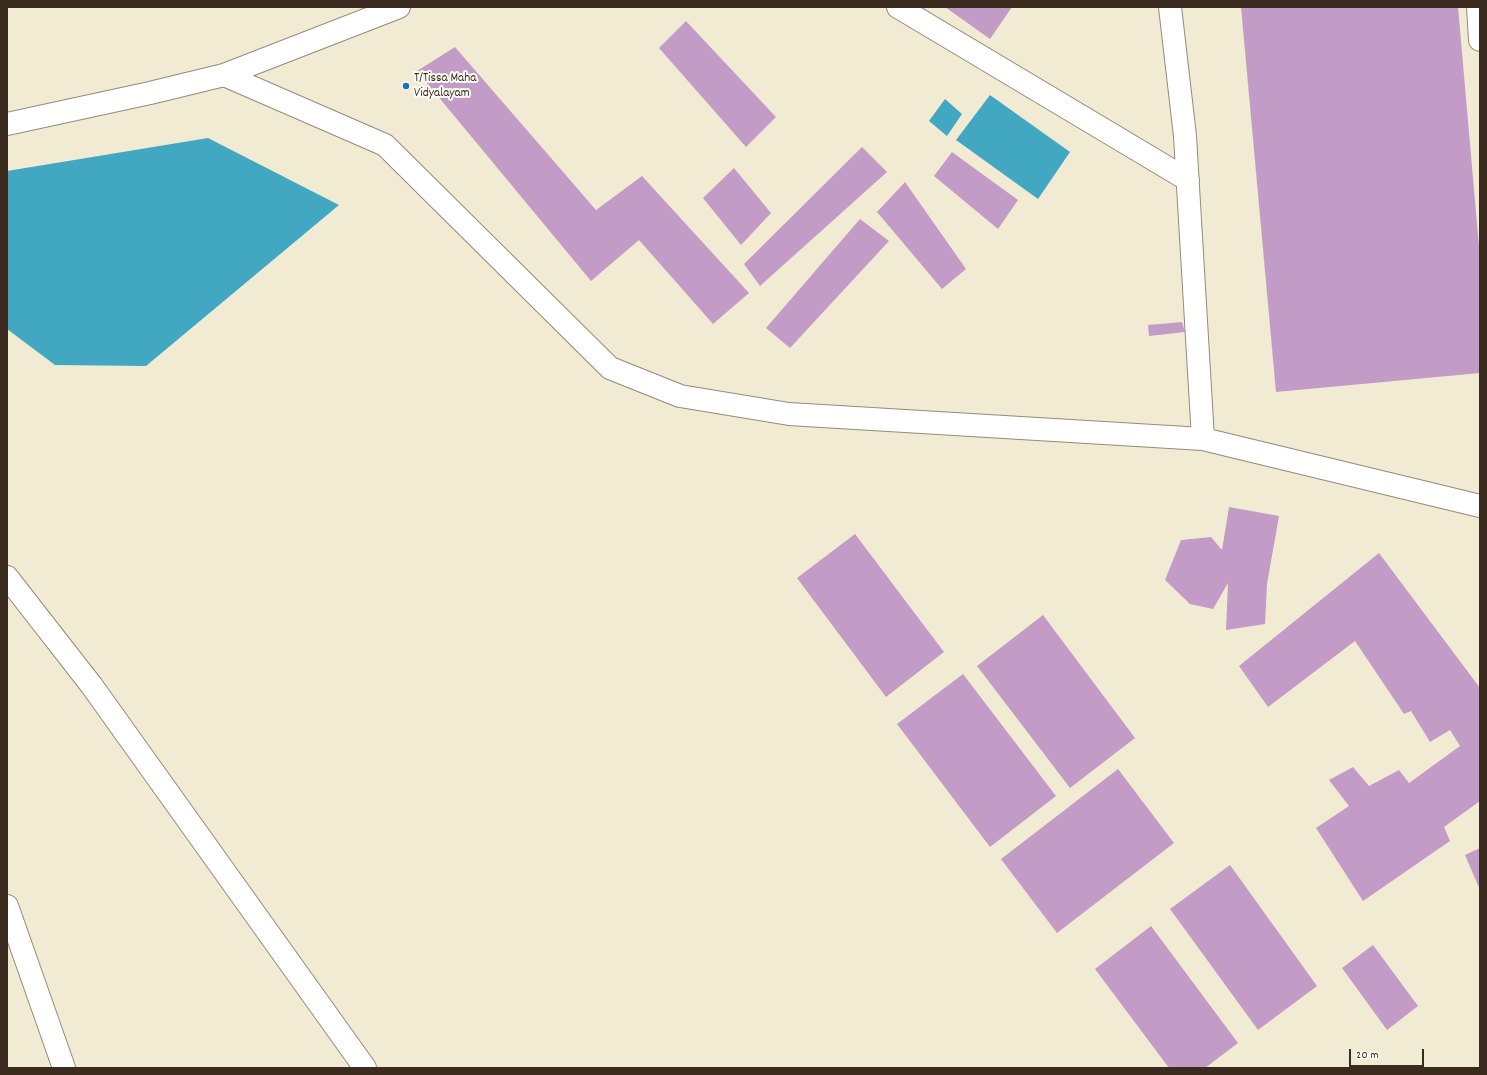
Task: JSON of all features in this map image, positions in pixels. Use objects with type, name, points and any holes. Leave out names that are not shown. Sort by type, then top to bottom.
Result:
[{"type":"street","points":[[7,124],[150,93],[224,75],[399,7]]},
{"type":"street","points":[[898,7],[1188,180]]},
{"type":"street","points":[[1170,7],[1186,136],[1202,440]]},
{"type":"street","points":[[1478,7],[1480,40]]},
{"type":"street","points":[[224,75],[385,145],[610,368],[680,396],[789,414],[1202,440],[1480,506]]},
{"type":"street","points":[[7,577],[92,686],[365,1068]]},
{"type":"street","points":[[7,906],[64,1068]]},
{"type":"water","points":[[990,95],[1070,152],[1038,199],[956,140]]},
{"type":"water","points":[[945,99],[962,114],[947,136],[929,121]]},
{"type":"water","points":[[208,138],[339,205],[146,366],[55,365],[7,329],[7,171]]},
{"type":"building","points":[[945,7],[1012,7],[990,39]]},
{"type":"building","points":[[1241,7],[1458,7],[1480,258],[1480,373],[1276,392]]},
{"type":"building","points":[[686,21],[776,117],[746,147],[659,48]]},
{"type":"building","points":[[455,47],[596,210],[642,176],[749,293],[713,324],[639,240],[591,281],[417,71]]},
{"type":"building","points":[[862,147],[887,172],[760,286],[744,264]]},
{"type":"building","points":[[952,152],[1018,200],[998,229],[934,176]]},
{"type":"building","points":[[734,168],[771,213],[741,245],[703,198]]},
{"type":"building","points":[[905,182],[966,269],[942,289],[877,212]]},
{"type":"building","points":[[860,219],[889,241],[790,348],[766,328]]},
{"type":"building","points":[[1182,322],[1185,332],[1149,336],[1148,325]]},
{"type":"building","points":[[1229,507],[1279,516],[1267,584],[1265,624],[1226,630],[1228,583],[1213,609],[1190,604],[1165,580],[1181,540],[1211,537],[1222,550]]},
{"type":"building","points":[[855,534],[944,652],[886,697],[797,578]]},
{"type":"building","points":[[1379,553],[1480,688],[1480,801],[1444,827],[1450,841],[1363,901],[1316,828],[1349,806],[1329,780],[1353,767],[1369,786],[1399,770],[1409,783],[1460,746],[1450,730],[1430,742],[1411,711],[1404,714],[1355,641],[1268,707],[1239,666]]},
{"type":"building","points":[[1043,615],[1135,738],[1070,788],[977,666]]},
{"type":"building","points":[[963,674],[1056,796],[990,847],[897,724]]},
{"type":"building","points":[[1118,769],[1174,843],[1057,933],[1001,859]]},
{"type":"building","points":[[1480,848],[1480,890],[1465,855]]},
{"type":"building","points":[[1230,865],[1317,986],[1258,1030],[1170,909]]},
{"type":"building","points":[[1151,926],[1238,1043],[1205,1068],[1169,1068],[1095,969]]},
{"type":"building","points":[[1373,945],[1418,1006],[1387,1030],[1342,968]]},
{"type":"place","name":"T/Tissa Maha Vidyalayam","points":[[406,86]]}]
